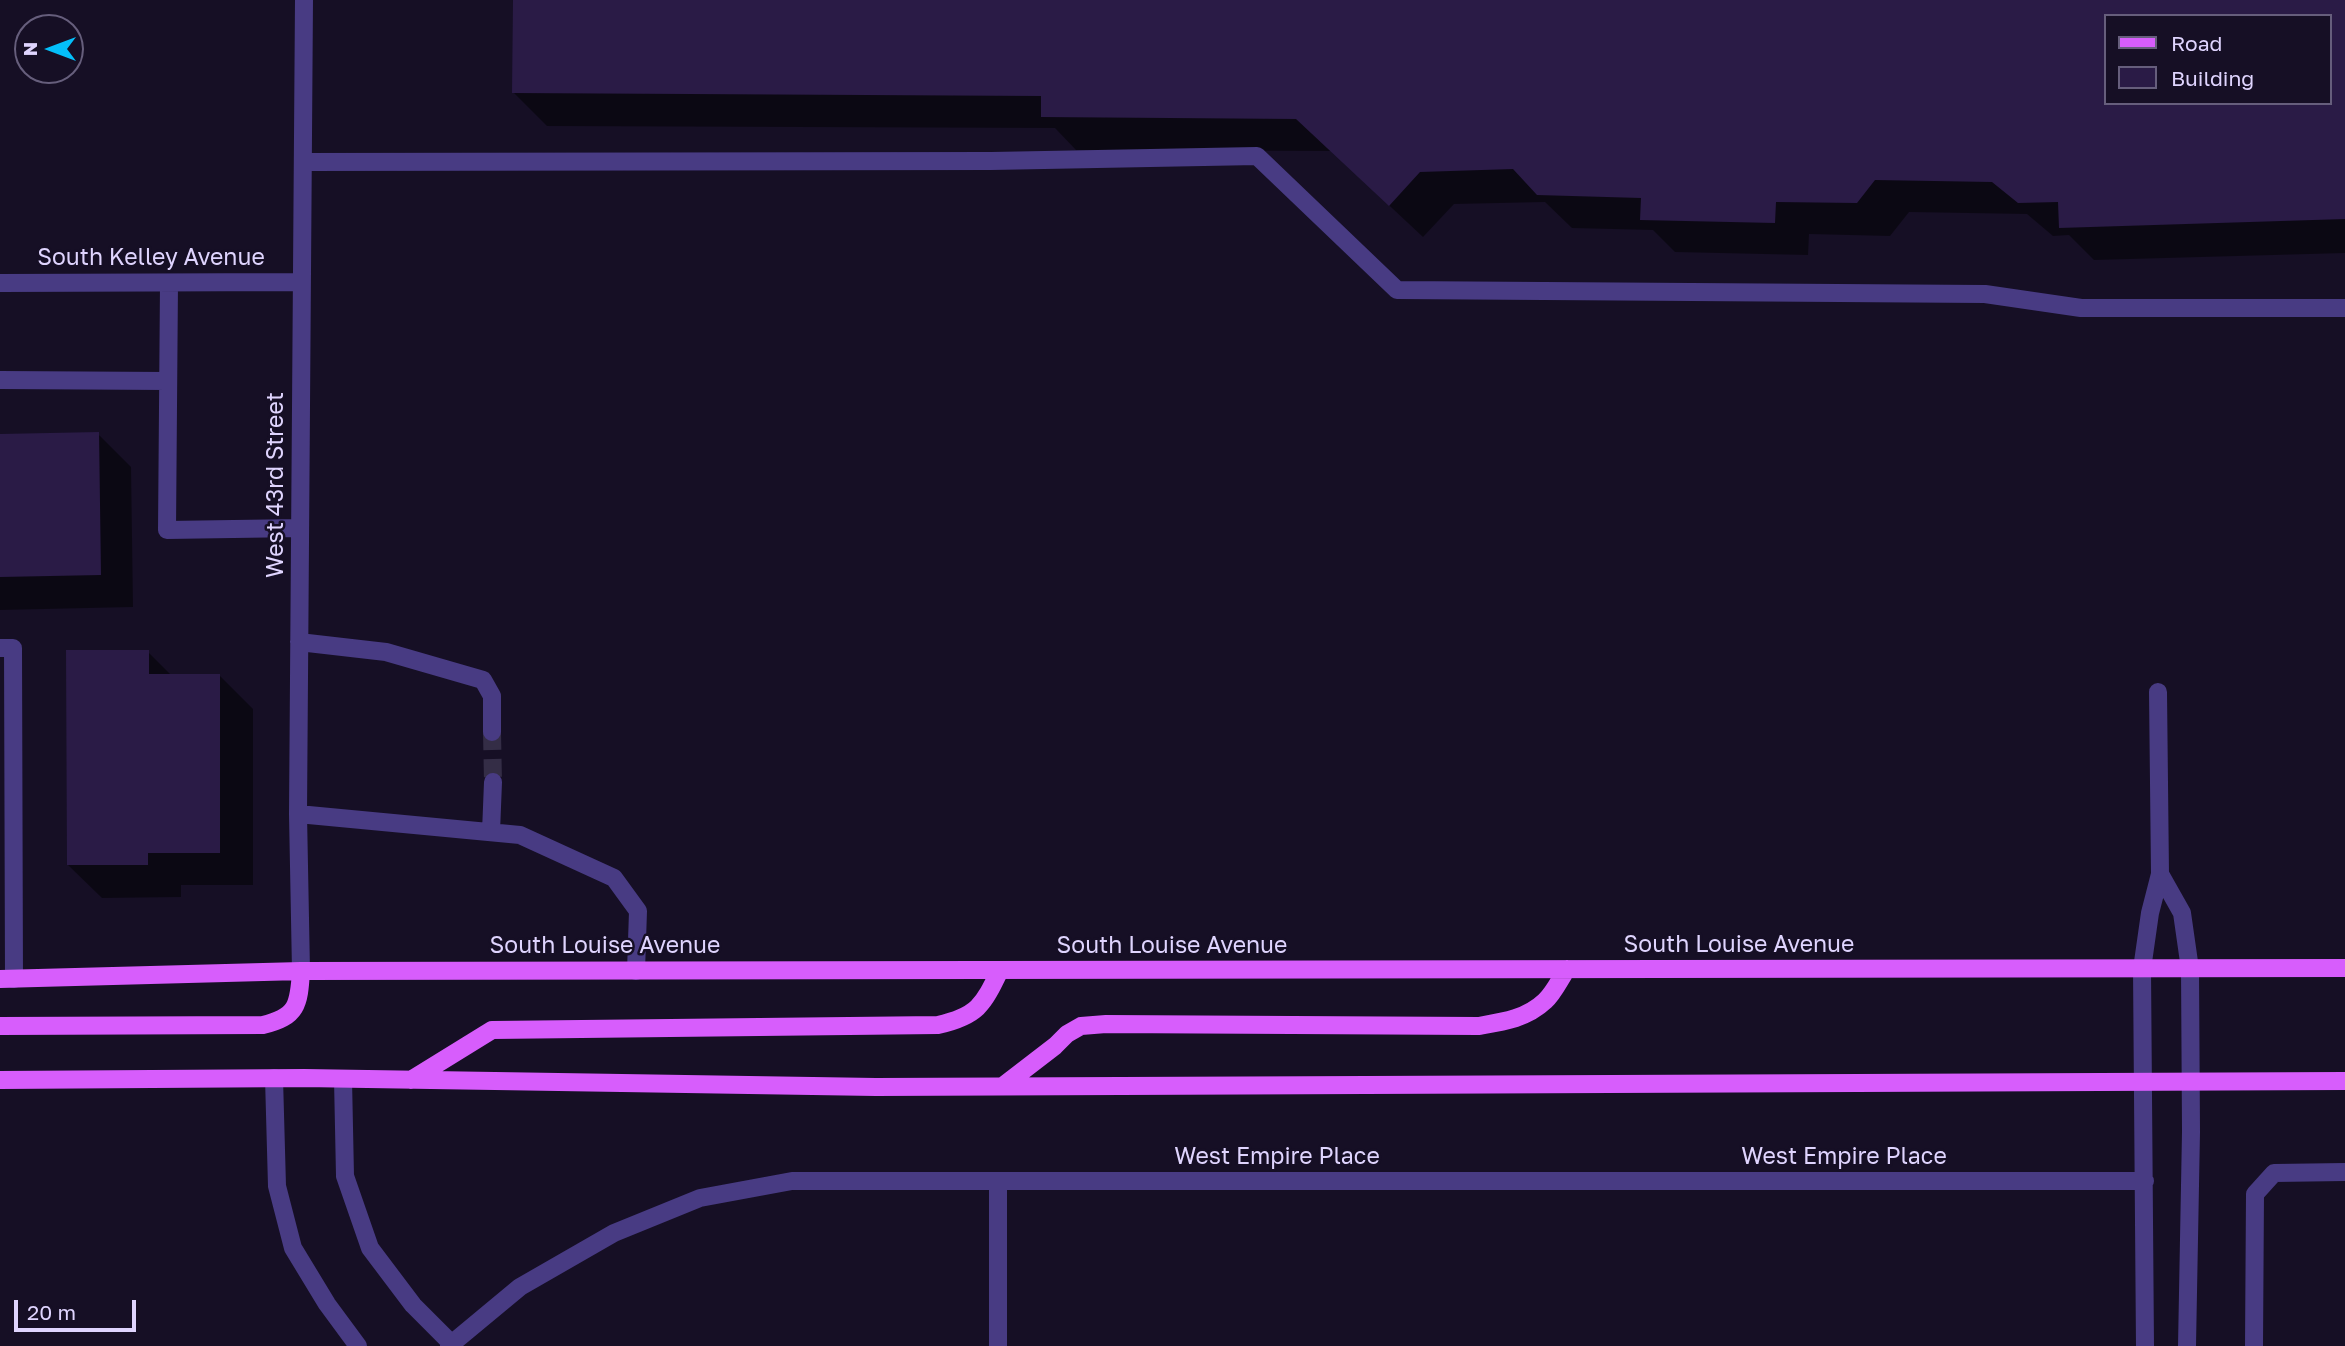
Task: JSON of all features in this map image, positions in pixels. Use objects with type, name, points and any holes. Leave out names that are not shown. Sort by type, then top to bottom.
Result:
[{"type":"main road","name":"South Louise Avenue","points":[[7,979],[301,971],[2345,968]]},
{"type":"main road","points":[[1003,1086],[1067,1034],[1081,1026],[1478,1026],[1507,1022],[1546,1001],[1567,969]]},
{"type":"main road","points":[[411,1080],[492,1030],[938,1025],[961,1020],[985,1002],[1000,970]]},
{"type":"main road","points":[[0,1026],[262,1025],[282,1021],[294,1010],[300,992],[301,971]]},
{"type":"main road","points":[[0,1080],[274,1078],[876,1087],[2345,1081]]},
{"type":"street","name":"West 43rd Street","points":[[301,971],[298,814],[304,0]]},
{"type":"street","points":[[303,162],[978,161],[1257,156],[1397,290],[1985,294],[2081,308],[2345,308]]},
{"type":"street","name":"South Kelley Avenue","points":[[0,282],[302,282]]},
{"type":"street","points":[[169,282],[167,530],[300,528]]},
{"type":"street","points":[[0,380],[168,382]]},
{"type":"street","points":[[299,642],[386,652],[483,680],[492,696],[492,732]]},
{"type":"street","points":[[0,648],[13,648],[7,979]]},
{"type":"street","points":[[2145,1346],[2142,969],[2150,913],[2160,874],[2158,692]]},
{"type":"street","points":[[491,832],[493,782]]},
{"type":"street","points":[[298,814],[520,835],[614,878],[638,911],[636,971]]},
{"type":"street","points":[[2160,874],[2182,914],[2190,969],[2187,1346]]},
{"type":"street","points":[[274,1078],[277,1186],[293,1248],[327,1304],[358,1346]]},
{"type":"street","name":"West Empire Place","points":[[343,1079],[345,1176],[370,1248],[413,1306],[451,1345],[520,1287],[614,1233],[700,1198],[792,1181],[2145,1181]]},
{"type":"street","points":[[2254,1346],[2255,1194],[2274,1173],[2345,1172]]},
{"type":"street","points":[[998,1181],[998,1346]]},
{"type":"building","points":[[513,0],[2345,0],[2345,219],[2059,228],[2058,202],[2018,203],[1992,182],[1875,180],[1857,203],[1776,202],[1775,223],[1640,220],[1641,198],[1537,195],[1513,169],[1420,172],[1389,206],[1296,119],[1041,117],[1041,96],[512,93]]},
{"type":"building","points":[[99,432],[101,575],[0,577],[0,434]]},
{"type":"building","points":[[66,650],[149,650],[149,674],[220,674],[220,853],[148,853],[148,865],[67,865]]},
{"type":"tunnel","points":[[492,732],[493,782]]}]
